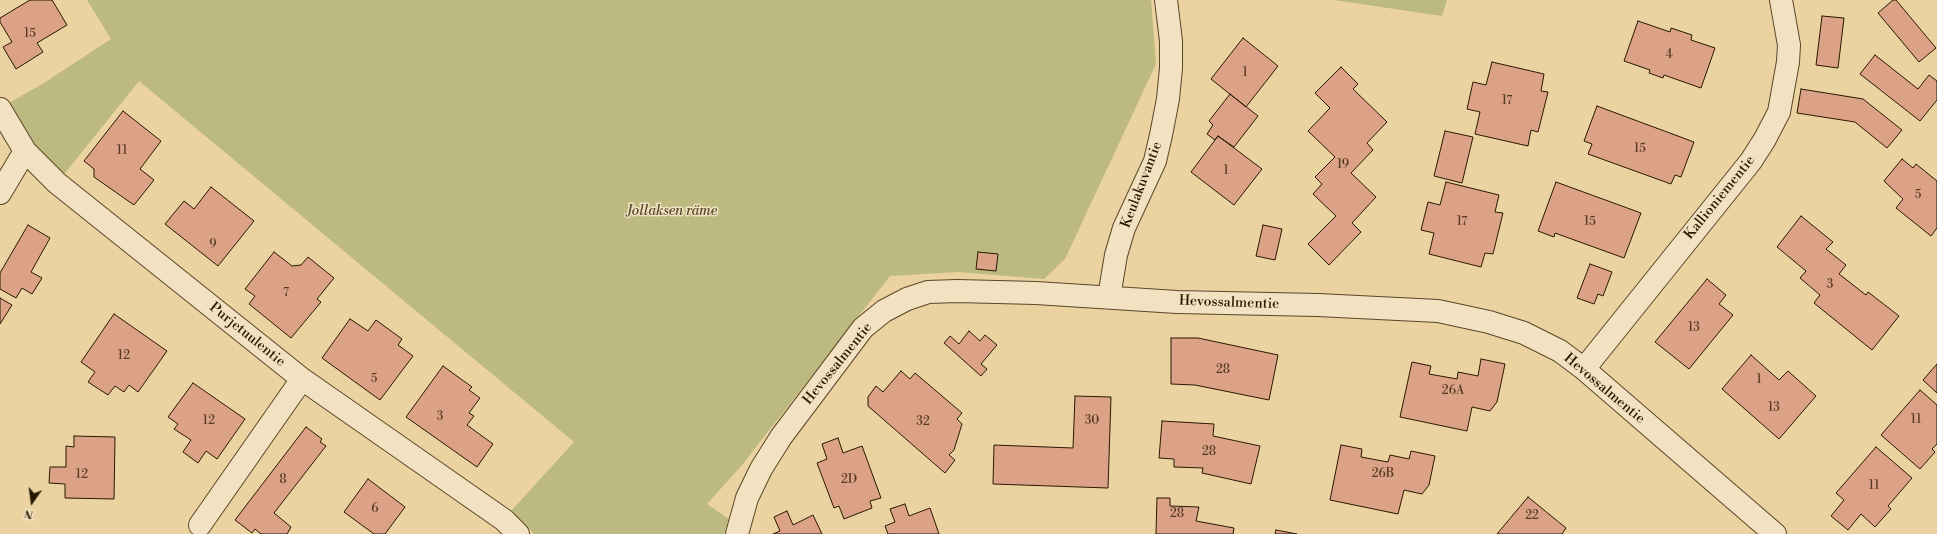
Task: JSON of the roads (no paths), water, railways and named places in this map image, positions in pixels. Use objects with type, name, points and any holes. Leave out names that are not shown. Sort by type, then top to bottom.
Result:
[{"type":"street","name":"Keulakuvantie","points":[[1108,297],[1116,255],[1122,235],[1155,160],[1164,121],[1171,68],[1171,41],[1166,0]]},
{"type":"street","name":"Kallioniementie","points":[[1584,369],[1751,162],[1765,139],[1779,112],[1788,62],[1789,45],[1782,0]]},
{"type":"street","name":"Purjetuulentie","points":[[0,109],[25,151],[58,183],[302,379],[504,520],[518,534]]},
{"type":"street","points":[[0,193],[25,151]]},
{"type":"street","name":"Hevossalmentie","points":[[737,534],[747,498],[761,469],[781,437],[863,328],[884,311],[907,299],[928,292],[941,291],[1028,293],[1177,302],[1318,305],[1438,311],[1489,322],[1524,333],[1560,352],[1584,369],[1775,534]]},
{"type":"street","points":[[200,525],[302,379]]},
{"type":"park label","name":"Jollaksen räme","points":[[672,212]]}]
